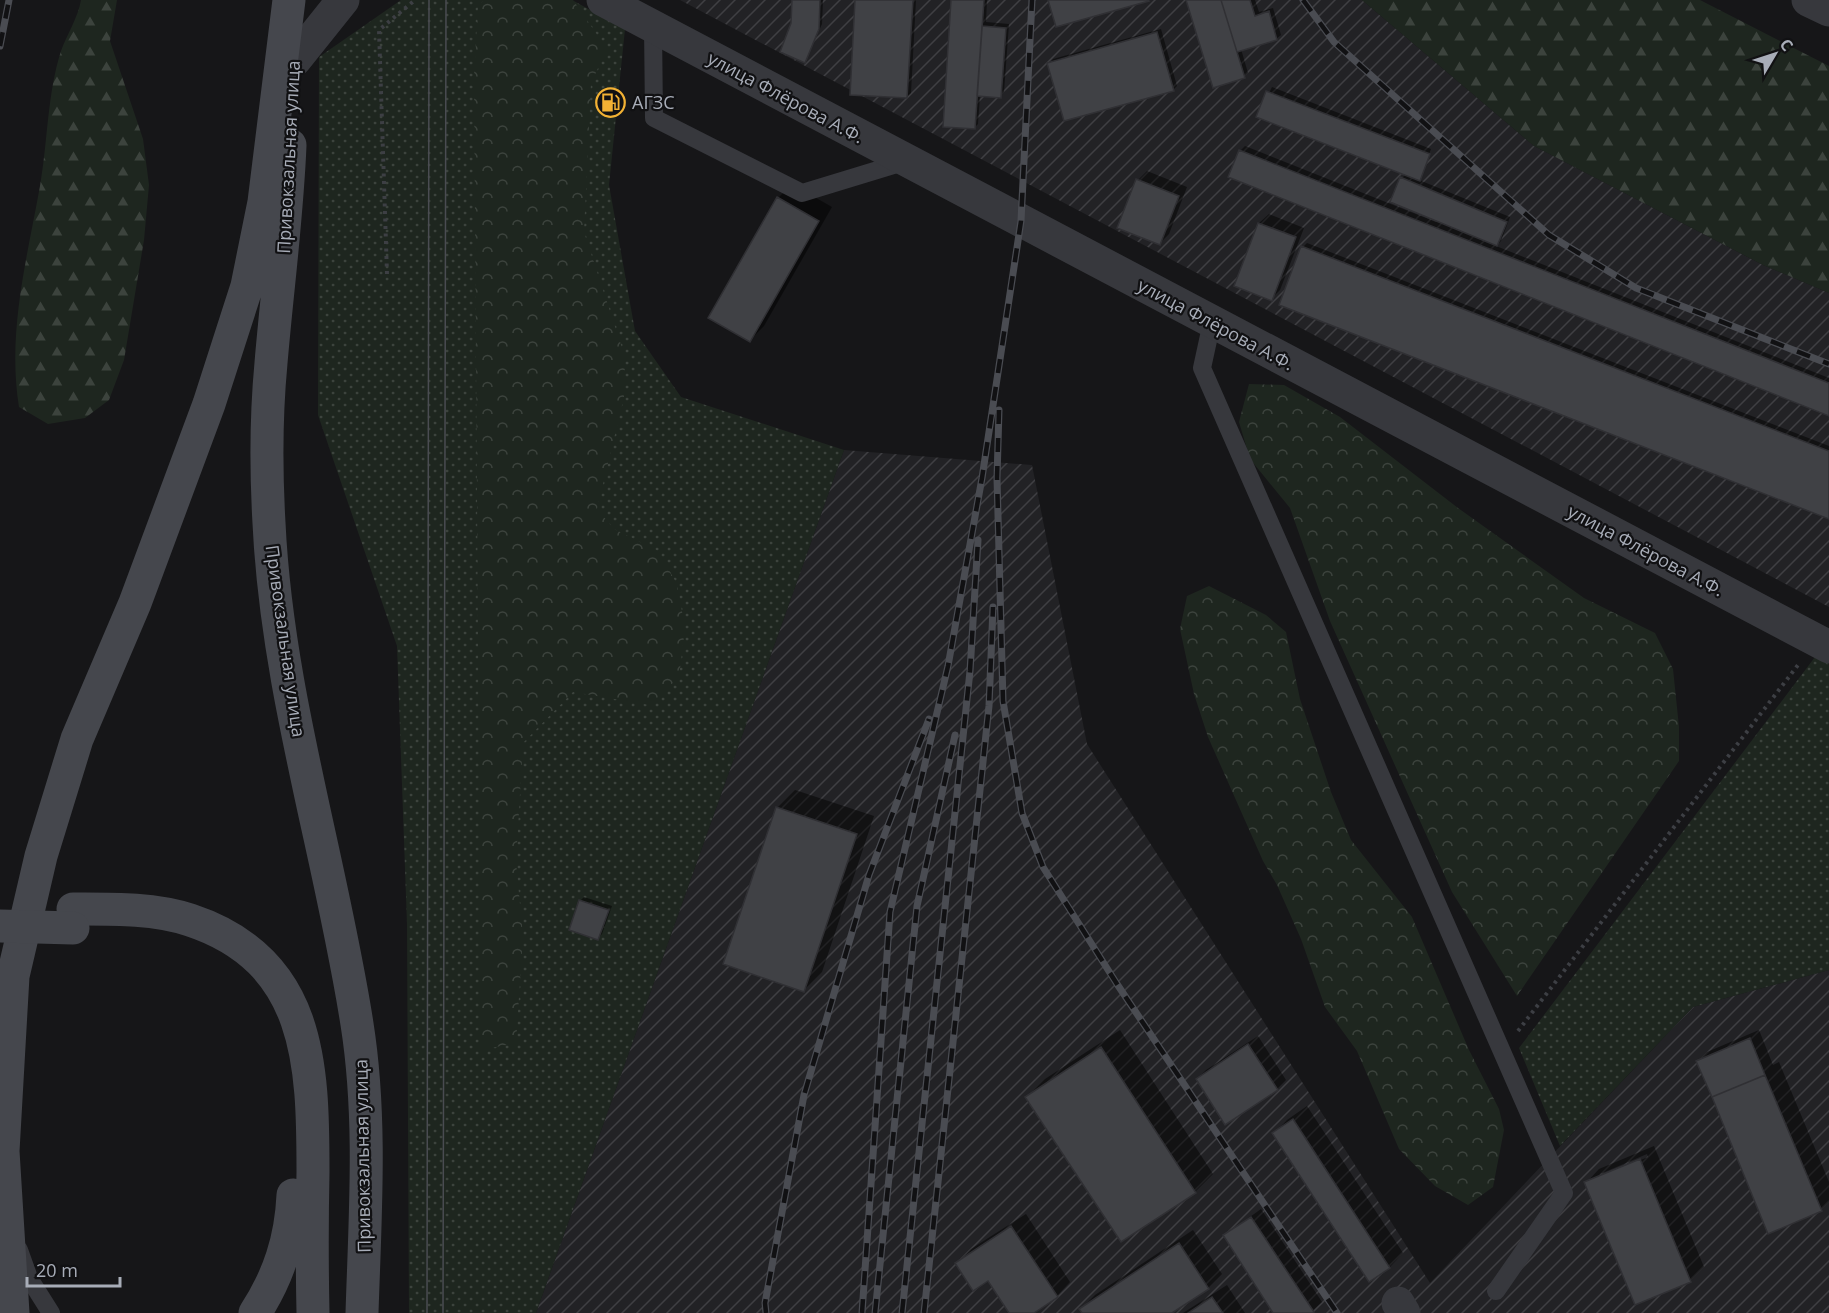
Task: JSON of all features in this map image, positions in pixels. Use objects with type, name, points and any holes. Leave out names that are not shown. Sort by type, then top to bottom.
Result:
[{"type":"main road","name":"Привокзальная улица","points":[[291,0],[295,60],[288,208],[270,367],[269,524],[290,692],[331,882],[357,1026],[364,1095],[366,1166],[362,1313]]},
{"type":"main road","points":[[13,1313],[3,1151],[6,1064],[13,976],[41,856],[77,739],[135,603],[209,404],[247,286],[264,202],[291,0]]},
{"type":"main road","points":[[0,908],[184,937],[224,956],[252,979],[273,1009],[280,1026],[292,1073],[295,1113],[293,1195],[290,1237],[270,1290],[255,1313]]},
{"type":"main road","points":[[0,926],[73,918],[122,909],[189,920],[234,940],[265,966],[279,982],[298,1020],[310,1070],[313,1112],[313,1313]]},
{"type":"street","points":[[295,60],[343,0]]},
{"type":"street","name":"улица Флёрова А.Ф.","points":[[603,0],[1823,644]]},
{"type":"street","points":[[1808,0],[1829,10]]},
{"type":"lane","points":[[653,27],[654,118],[802,193],[908,161]]},
{"type":"lane","points":[[1212,322],[1202,368],[1564,1193],[1496,1291]]},
{"type":"lane","points":[[6,1218],[29,1278],[51,1313]]},
{"type":"path","points":[[387,274],[379,30],[415,0]]},
{"type":"path","points":[[1502,1052],[1823,644]]},
{"type":"shaded area","points":[[680,0],[1362,0],[1534,146],[1763,265],[1829,293],[1829,607]]},
{"type":"shaded area","points":[[844,450],[1032,465],[1087,744],[1430,1283],[1693,1007],[1829,970],[1829,1313],[536,1313]]},
{"type":"green space","points":[[81,0],[117,0],[110,41],[143,139],[149,185],[144,240],[124,360],[109,400],[85,418],[48,424],[19,407],[15,351],[17,323],[24,268],[43,169],[56,68]]},
{"type":"green space","points":[[401,0],[572,0],[625,29],[609,185],[635,331],[681,397],[844,450],[536,1313],[409,1313],[407,924],[397,646],[318,415],[319,57]]},
{"type":"green space","points":[[484,0],[573,0],[607,49],[591,83],[584,232],[625,357],[624,397],[597,509],[614,529],[658,551],[677,584],[685,628],[679,677],[650,705],[573,692],[523,743],[516,862],[523,936],[516,1043],[481,1050],[474,77],[478,6]]},
{"type":"green space","points":[[1362,0],[1700,0],[1829,66],[1829,293],[1763,265],[1534,146]]},
{"type":"green space","points":[[1249,384],[1284,385],[1340,417],[1458,508],[1584,598],[1655,633],[1673,669],[1679,727],[1679,761],[1517,996],[1452,892],[1330,621],[1290,508],[1250,459],[1239,422]]},
{"type":"green space","points":[[1209,586],[1266,615],[1286,632],[1300,699],[1331,792],[1351,840],[1412,917],[1469,1050],[1499,1109],[1504,1130],[1493,1187],[1468,1205],[1435,1186],[1399,1149],[1357,1051],[1325,1007],[1301,939],[1277,885],[1263,861],[1208,737],[1194,694],[1180,629],[1187,596]]},
{"type":"green space","points":[[1815,657],[1829,664],[1829,970],[1693,1007],[1560,1146],[1519,1048]]},
{"type":"building","points":[[792,0],[820,0],[819,29],[805,63],[780,52],[791,23]]},
{"type":"building","points":[[855,0],[913,0],[907,98],[850,95]]},
{"type":"building","points":[[951,0],[984,0],[975,129],[943,127]]},
{"type":"building","points":[[1048,0],[1148,0],[1149,1],[1056,27]]},
{"type":"building","points":[[1186,0],[1221,0],[1245,78],[1213,88]]},
{"type":"building","points":[[1221,0],[1250,0],[1255,16],[1269,11],[1277,40],[1237,52]]},
{"type":"building","points":[[982,26],[1006,28],[1001,98],[977,96]]},
{"type":"building","points":[[1157,32],[1174,91],[1064,121],[1047,63]]},
{"type":"building","points":[[1266,91],[1430,154],[1420,181],[1256,117]]},
{"type":"building","points":[[1239,150],[1829,383],[1829,416],[1228,177]]},
{"type":"building","points":[[1400,177],[1507,222],[1497,246],[1390,202]]},
{"type":"building","points":[[1136,179],[1179,196],[1160,245],[1117,228]]},
{"type":"building","points":[[777,197],[819,221],[750,342],[708,318]]},
{"type":"building","points":[[1258,223],[1296,237],[1272,301],[1234,286]]},
{"type":"building","points":[[1301,246],[1829,451],[1829,519],[1279,305]]},
{"type":"building","points":[[776,807],[857,834],[804,992],[723,964]]},
{"type":"building","points":[[579,900],[609,910],[598,940],[569,930]]},
{"type":"building","points":[[1750,1038],[1765,1075],[1712,1097],[1696,1061]]},
{"type":"building","points":[[1248,1044],[1278,1090],[1225,1125],[1196,1079]]},
{"type":"building","points":[[1101,1047],[1196,1193],[1121,1242],[1025,1097]]},
{"type":"building","points":[[1765,1075],[1822,1211],[1768,1234],[1712,1097]]},
{"type":"building","points":[[1293,1119],[1390,1268],[1369,1282],[1272,1133]]},
{"type":"building","points":[[1640,1159],[1691,1282],[1635,1305],[1584,1182]]},
{"type":"building","points":[[1251,1217],[1313,1313],[1273,1313],[1223,1235]]},
{"type":"building","points":[[1011,1226],[1058,1297],[1034,1313],[1009,1313],[988,1281],[973,1291],[955,1263]]},
{"type":"building","points":[[1179,1243],[1209,1289],[1172,1313],[1082,1313],[1079,1309]]},
{"type":"building","points":[[1212,1297],[1223,1313],[1188,1313]]},
{"type":"tram line","points":[[427,1313],[429,0]]},
{"type":"tram line","points":[[443,1313],[446,0]]},
{"type":"railway","points":[[0,46],[9,0]]},
{"type":"railway","points":[[862,1313],[890,912],[948,666],[982,478],[1021,221],[1032,0]]},
{"type":"railway","points":[[1303,0],[1334,42],[1549,235],[1636,288],[1829,364]]},
{"type":"railway","points":[[999,410],[997,478],[1003,701],[1022,813],[1043,867],[1117,984],[1337,1313]]},
{"type":"railway","points":[[902,1313],[970,671],[978,540]]},
{"type":"railway","points":[[924,1313],[989,706],[993,607]]},
{"type":"railway","points":[[766,1313],[765,1303],[804,1095],[869,875],[929,719]]},
{"type":"railway","points":[[875,1313],[917,906],[955,735]]},
{"type":"place","name":"АГЗС","points":[[611,102]]}]
